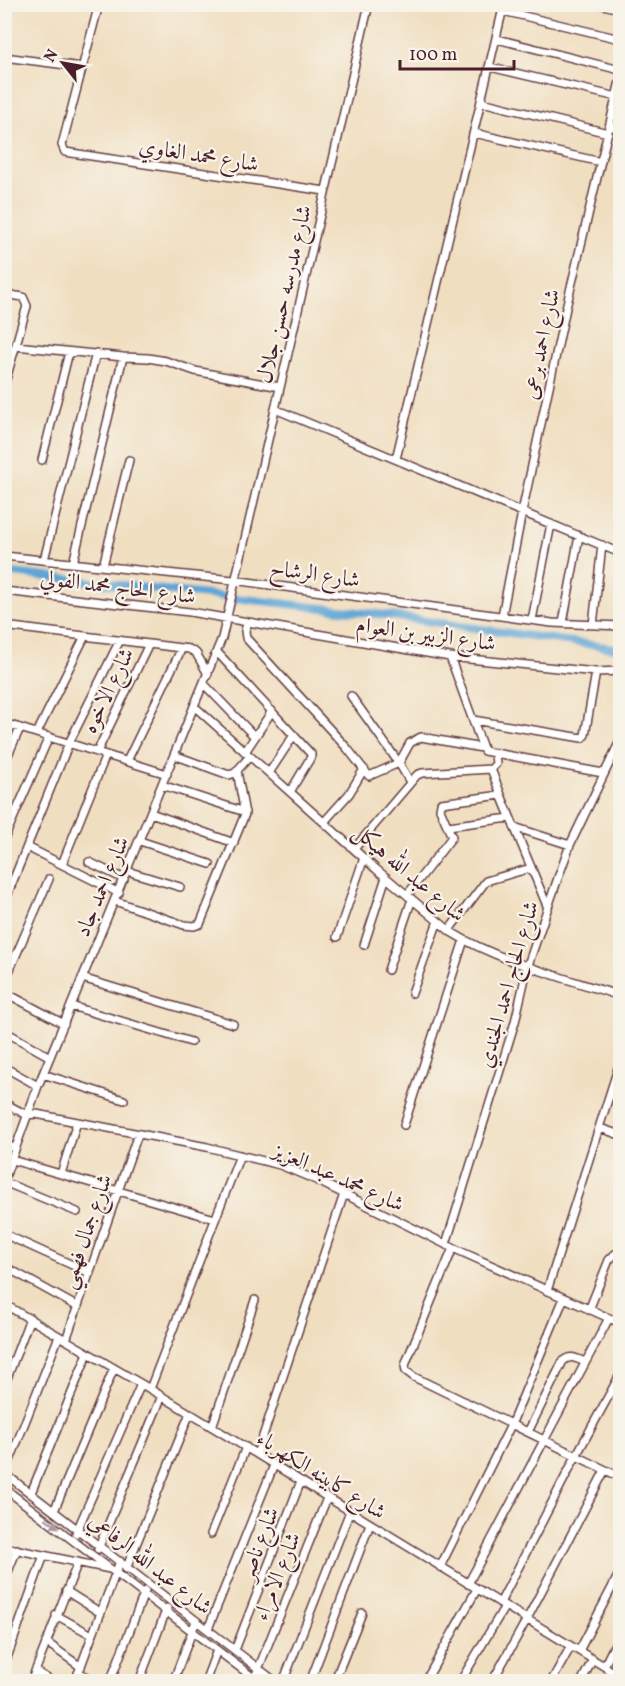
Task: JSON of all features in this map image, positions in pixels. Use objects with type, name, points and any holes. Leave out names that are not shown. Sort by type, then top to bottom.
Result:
[{"type":"street","points":[[4,57],[82,67],[99,4]]},
{"type":"street","name":"شارع مدرسه حسن جلال","points":[[229,606],[233,580],[369,4]]},
{"type":"street","points":[[599,4],[621,9]]},
{"type":"street","points":[[396,459],[504,8],[621,39]]},
{"type":"street","points":[[497,39],[621,69]]},
{"type":"street","name":"شارع محمد الغاوي","points":[[82,67],[62,145],[67,152],[325,191]]},
{"type":"street","points":[[490,67],[618,95]]},
{"type":"street","name":"شارع احمد برعى","points":[[502,616],[566,308],[621,81]]},
{"type":"street","points":[[482,102],[609,129],[621,129]]},
{"type":"street","points":[[474,133],[601,162]]},
{"type":"street","points":[[4,294],[23,297],[27,301],[4,386]]},
{"type":"street","points":[[16,346],[166,361],[195,371],[280,387]]},
{"type":"street","points":[[42,460],[69,352]]},
{"type":"street","points":[[44,560],[96,353]]},
{"type":"street","points":[[73,563],[123,357]]},
{"type":"street","points":[[275,409],[621,553]]},
{"type":"street","points":[[103,566],[129,460]]},
{"type":"street","points":[[532,620],[551,524]]},
{"type":"street","points":[[563,624],[579,536]]},
{"type":"street","points":[[593,625],[602,545]]},
{"type":"street","name":"شارع الرشاح","points":[[4,556],[233,580],[563,624],[621,627]]},
{"type":"street","name":"شارع الحاج محمد الفولي","points":[[4,591],[190,612],[227,619]]},
{"type":"street","name":"شارع احمد جاد","points":[[4,1181],[38,1086],[217,652],[229,606]]},
{"type":"street","name":"شارع الزبير بن العوام","points":[[227,619],[450,657],[596,672],[621,671]]},
{"type":"street","points":[[247,622],[246,638],[347,748],[368,775],[372,776],[399,763],[410,743],[421,737],[482,748]]},
{"type":"street","points":[[4,626],[193,650],[208,674]]},
{"type":"street","points":[[37,733],[85,636]]},
{"type":"street","points":[[4,903],[69,743],[120,640]]},
{"type":"street","name":"شارع الاخوه","points":[[97,752],[149,644]]},
{"type":"street","points":[[127,761],[182,648]]},
{"type":"street","points":[[217,652],[311,756],[290,792]]},
{"type":"street","points":[[450,657],[482,748],[486,752],[603,773]]},
{"type":"street","points":[[473,720],[582,738],[585,735],[596,672]]},
{"type":"street","points":[[204,684],[255,736]]},
{"type":"street","points":[[351,696],[410,782]]},
{"type":"street","name":"شارع عبد الله هيكل","points":[[194,706],[364,858],[449,930],[464,940],[528,965],[621,996]]},
{"type":"street","points":[[174,755],[226,774],[234,774],[272,711]]},
{"type":"street","points":[[4,723],[167,774]]},
{"type":"street","points":[[4,764],[20,728]]},
{"type":"street","points":[[269,773],[294,735]]},
{"type":"street","points":[[4,839],[50,737]]},
{"type":"street","name":"شارع الحاج احمد الجندي","points":[[511,1425],[406,1371],[405,1366],[449,1246],[515,1022],[528,965],[570,846],[603,773],[621,741]]},
{"type":"street","points":[[62,864],[106,755]]},
{"type":"street","points":[[354,849],[413,777],[422,772],[491,769],[496,764],[495,755]]},
{"type":"street","points":[[612,758],[621,760]]},
{"type":"street","points":[[491,769],[548,908]]},
{"type":"street","points":[[324,822],[349,794],[364,770]]},
{"type":"street","points":[[27,847],[62,864],[117,897],[184,925],[200,924],[245,812],[237,771]]},
{"type":"street","points":[[162,785],[245,812]]},
{"type":"street","points":[[388,970],[410,897],[452,837],[440,809],[442,801],[501,795]]},
{"type":"street","points":[[151,813],[234,843]]},
{"type":"street","points":[[448,826],[510,818]]},
{"type":"street","points":[[514,827],[570,846]]},
{"type":"street","points":[[140,841],[210,864]]},
{"type":"street","points":[[338,937],[364,858]]},
{"type":"street","points":[[89,862],[124,879]]},
{"type":"street","points":[[449,930],[486,880],[531,868]]},
{"type":"street","points":[[127,871],[180,887]]},
{"type":"street","points":[[364,945],[386,877]]},
{"type":"street","points":[[4,983],[48,879]]},
{"type":"street","points":[[412,993],[438,921]]},
{"type":"street","points":[[404,1125],[464,940]]},
{"type":"street","points":[[82,978],[232,1024]]},
{"type":"street","points":[[4,992],[64,1024]]},
{"type":"street","points":[[71,1006],[190,1042]]},
{"type":"street","points":[[4,1031],[50,1057]]},
{"type":"street","points":[[547,1292],[600,1128],[617,1089],[621,1062]]},
{"type":"street","points":[[4,1067],[38,1086]]},
{"type":"street","points":[[43,1074],[124,1100]]},
{"type":"street","points":[[4,1103],[27,1115]]},
{"type":"street","name":"شارع محمد عبد العزيز","points":[[27,1115],[36,1114],[78,1122],[280,1165],[547,1292],[621,1323]]},
{"type":"street","points":[[61,1174],[78,1122]]},
{"type":"street","points":[[600,1128],[621,1135]]},
{"type":"street","name":"شارع جمال فهمي","points":[[66,1340],[138,1134]]},
{"type":"street","points":[[4,1143],[15,1149]]},
{"type":"street","points":[[150,1389],[240,1155]]},
{"type":"street","points":[[12,1160],[215,1219]]},
{"type":"street","points":[[4,1181],[77,1212]]},
{"type":"street","points":[[257,1454],[344,1194]]},
{"type":"street","points":[[4,1234],[90,1273]]},
{"type":"street","points":[[589,1310],[609,1260],[615,1254],[621,1254]]},
{"type":"street","points":[[4,1266],[78,1307]]},
{"type":"street","points":[[440,1567],[511,1425],[564,1298]]},
{"type":"street","points":[[212,1427],[255,1300]]},
{"type":"street","name":"شارع كابينه الكهرباء","points":[[5,1304],[162,1396],[619,1675]]},
{"type":"street","points":[[4,1386],[30,1318]]},
{"type":"street","points":[[468,1584],[609,1318]]},
{"type":"street","points":[[5,1473],[59,1335]]},
{"type":"street","points":[[31,1493],[88,1353]]},
{"type":"street","points":[[528,1432],[563,1362],[569,1357],[585,1362]]},
{"type":"street","points":[[54,1511],[114,1368]]},
{"type":"street","points":[[460,1682],[576,1456],[621,1375]]},
{"type":"street","points":[[74,1539],[141,1384]]},
{"type":"street","points":[[95,1555],[162,1396]]},
{"type":"street","points":[[123,1577],[190,1413]]},
{"type":"street","points":[[511,1425],[621,1477]]},
{"type":"street","points":[[211,1534],[246,1448]]},
{"type":"street","points":[[208,1629],[274,1465]]},
{"type":"street","points":[[492,1682],[605,1470]]},
{"type":"street","name":"شارع عبد الله الرفاعي","points":[[5,1473],[276,1682]]},
{"type":"street","name":"شارع ناصر","points":[[235,1650],[301,1482]]},
{"type":"street","points":[[4,1501],[7,1490]]},
{"type":"street","name":"شارع عبد الله الرفاعي","points":[[7,1490],[256,1680]]},
{"type":"street","name":"شارع الامراء","points":[[256,1680],[327,1498]]},
{"type":"street","points":[[283,1682],[350,1511]]},
{"type":"street","points":[[310,1682],[370,1524]]},
{"type":"street","points":[[4,1547],[114,1570]]},
{"type":"street","points":[[4,1582],[17,1549]]},
{"type":"street","points":[[4,1666],[44,1555]]},
{"type":"street","points":[[31,1682],[78,1562]]},
{"type":"street","points":[[75,1682],[114,1570],[120,1562]]},
{"type":"street","points":[[579,1651],[621,1572]]},
{"type":"street","points":[[110,1682],[147,1583]]},
{"type":"street","points":[[425,1682],[477,1589]]},
{"type":"street","points":[[66,1591],[100,1613]]},
{"type":"street","points":[[139,1682],[170,1601]]},
{"type":"street","points":[[334,1682],[362,1613]]},
{"type":"street","points":[[56,1616],[92,1635]]},
{"type":"street","points":[[173,1682],[196,1620]]},
{"type":"street","points":[[604,1666],[621,1634]]},
{"type":"street","points":[[46,1642],[79,1670],[100,1682]]},
{"type":"street","points":[[552,1681],[572,1646]]},
{"type":"street","points":[[205,1682],[217,1650]]},
{"type":"street","points":[[581,1682],[593,1659]]},
{"type":"street","points":[[35,1671],[53,1682]]},
{"type":"street","points":[[612,1682],[619,1675]]},
{"type":"waterway","points":[[4,572],[385,615],[614,648],[620,647]]}]
